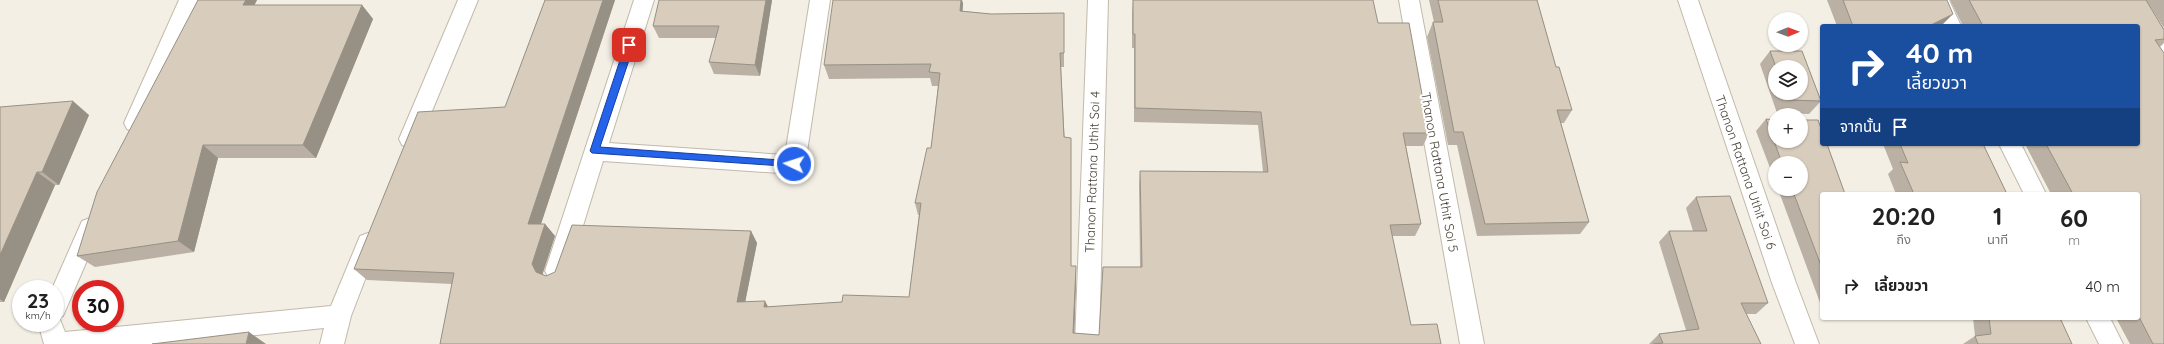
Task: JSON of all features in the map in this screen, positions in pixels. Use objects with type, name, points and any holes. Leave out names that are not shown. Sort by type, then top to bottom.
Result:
[{"type":"street","points":[[128,139],[189,0]]},
{"type":"street","points":[[404,156],[468,0]]},
{"type":"street","points":[[555,276],[644,0]]},
{"type":"street","points":[[595,151],[794,164],[820,0]]},
{"type":"street","name":"Thanon Rattana Uthit Soi 4","points":[[1087,344],[1098,0]]},
{"type":"street","name":"Thanon Rattana Uthit Soi 5","points":[[1409,0],[1472,344]]},
{"type":"street","name":"Thanon Rattana Uthit Soi 6","points":[[1688,0],[1784,283],[1807,344]]},
{"type":"street","points":[[1939,0],[1951,24]]},
{"type":"street","points":[[2134,0],[2164,49]]},
{"type":"street","points":[[2011,146],[2034,192]]},
{"type":"street","points":[[64,287],[96,213]]},
{"type":"street","points":[[332,344],[339,316],[377,222]]},
{"type":"street","points":[[60,344],[339,316]]},
{"type":"street","points":[[2099,320],[2111,344]]},
{"type":"street","points":[[53,332],[56,344]]},
{"type":"building","points":[[198,0],[246,0],[243,5],[362,5],[303,145],[203,145],[178,241],[77,256],[97,192]]},
{"type":"building","points":[[545,0],[603,0],[528,224],[545,224],[532,264],[536,272],[546,276],[555,272],[572,225],[751,231],[737,302],[765,301],[764,307],[842,302],[843,295],[909,297],[921,203],[915,203],[927,148],[931,148],[940,73],[929,72],[931,64],[824,65],[833,0],[961,0],[960,11],[991,14],[1064,13],[1064,53],[1060,53],[1064,137],[1071,138],[1071,266],[1076,266],[1073,333],[1099,335],[1103,267],[1142,267],[1140,171],[1268,172],[1261,112],[1135,108],[1135,34],[1133,34],[1133,0],[1373,0],[1378,23],[1409,23],[1429,133],[1403,133],[1421,224],[1390,225],[1411,325],[1437,324],[1441,344],[440,344],[454,273],[354,269],[418,112],[505,107]]},
{"type":"building","points":[[659,0],[766,0],[755,65],[709,62],[719,26],[653,26]]},
{"type":"building","points":[[1438,0],[1537,0],[1556,67],[1559,67],[1572,110],[1557,110],[1589,222],[1485,224],[1463,132],[1454,132],[1433,22],[1443,22]]},
{"type":"building","points":[[1843,0],[1947,0],[1953,14],[1933,24],[1852,24]]},
{"type":"building","points":[[1969,0],[2146,0],[2164,30],[2164,39],[2155,40],[2164,53],[2164,344],[2153,344],[2140,319],[2140,192],[2072,192],[2047,146],[2140,146],[2140,24],[1982,24]]},
{"type":"building","points":[[1770,52],[1802,52],[1805,60],[1773,60]]},
{"type":"building","points":[[1808,67],[1820,98],[1820,101],[1788,100],[1808,100]]},
{"type":"building","points":[[73,101],[42,172],[37,172],[0,255],[0,107]]},
{"type":"building","points":[[1808,120],[1818,120],[1820,126],[1820,146],[1828,146],[1844,192],[1820,192],[1820,263],[1795,196],[1808,196],[1808,156],[1779,156],[1777,148],[1808,148]]},
{"type":"building","points":[[1901,146],[1984,146],[2006,192],[1913,192],[1900,162],[1908,163]]},
{"type":"building","points":[[1730,196],[1768,303],[1741,303],[1761,344],[1653,344],[1663,343],[1659,334],[1699,329],[1669,231],[1707,231],[1696,197]]},
{"type":"building","points":[[1989,320],[2061,320],[2072,344],[1978,344],[1975,336],[1991,334]]},
{"type":"building","points":[[249,332],[246,344],[152,344]]},
{"type":"route","points":[[629,45],[595,151],[794,164]]}]
